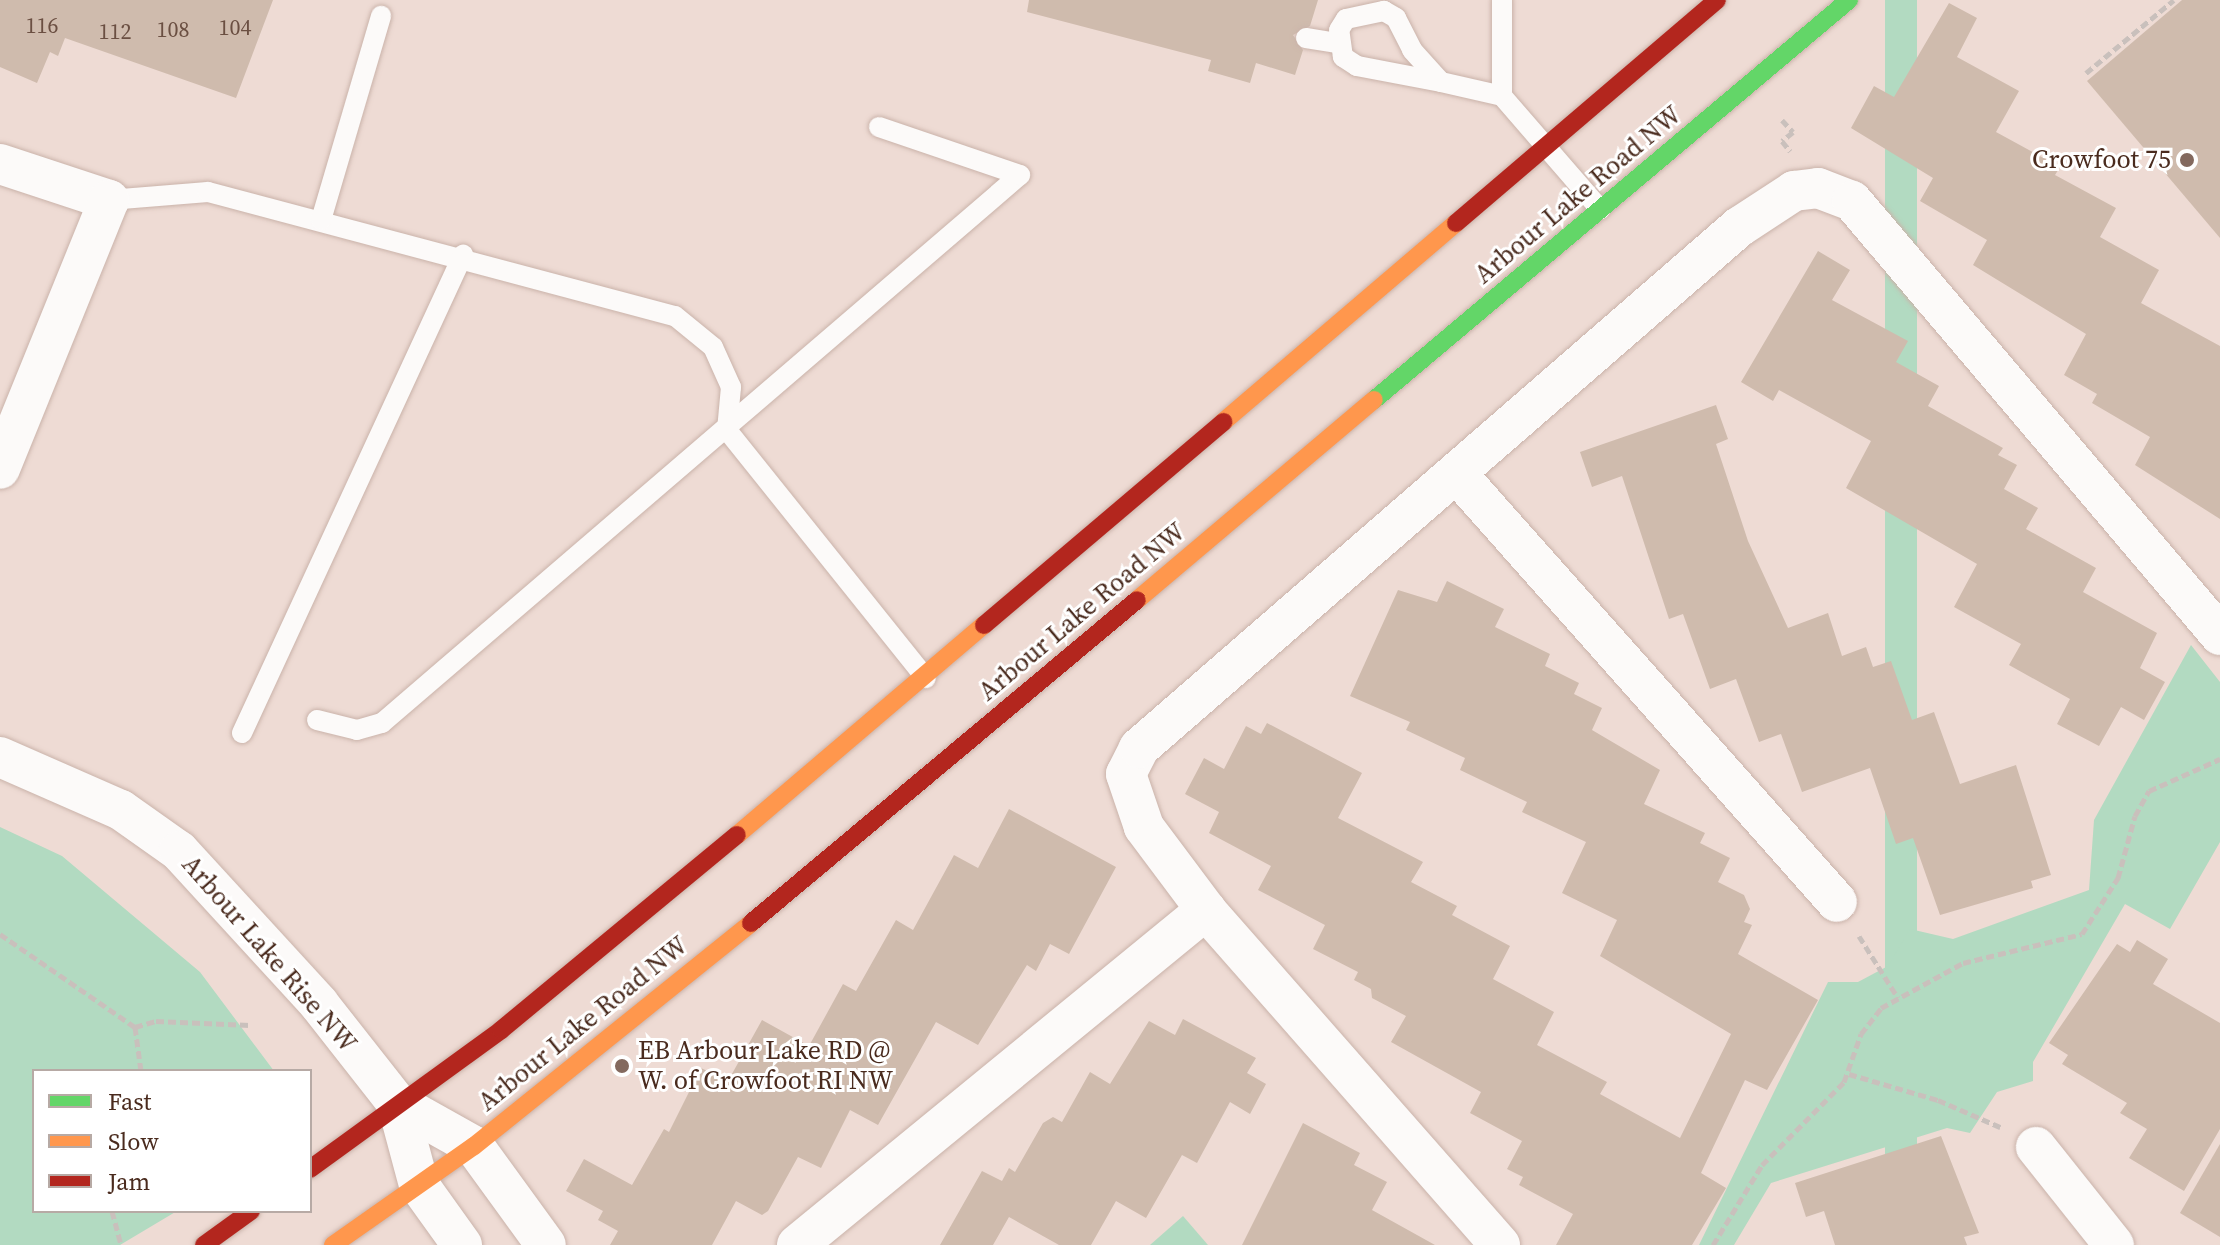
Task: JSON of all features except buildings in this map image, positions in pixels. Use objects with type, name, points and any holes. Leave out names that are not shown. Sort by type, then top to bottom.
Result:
[{"type":"street","name":"Arbour Lake Road NW","points":[[312,1167],[513,1020],[926,678],[1548,149],[1717,0]]},
{"type":"street","name":"Arbour Lake Road NW","points":[[333,1245],[474,1146],[824,864],[1849,0]]},
{"type":"street","points":[[0,164],[109,200],[0,469]]},
{"type":"street","points":[[1500,1245],[1206,910],[1130,799],[1126,774],[1139,748],[1739,227],[1794,191],[1818,188],[1852,201],[1880,230],[2220,635]]},
{"type":"street","points":[[1457,474],[1837,902]]},
{"type":"street","name":"Arbour Lake Rise NW","points":[[0,757],[121,810],[179,851],[319,1004],[397,1103]]},
{"type":"street","points":[[797,1245],[1206,910]]},
{"type":"street","points":[[397,1103],[474,1146],[546,1245]]},
{"type":"street","points":[[397,1103],[419,1185],[462,1245]]},
{"type":"street","points":[[2036,1147],[2114,1245]]},
{"type":"street","points":[[204,1245],[248,1213]]},
{"type":"lane","points":[[1502,0],[1502,96]]},
{"type":"lane","points":[[1441,82],[1384,11],[1346,19],[1338,43],[1343,57],[1357,66],[1502,96],[1600,209]]},
{"type":"lane","points":[[321,220],[381,16]]},
{"type":"lane","points":[[1306,38],[1338,43]]},
{"type":"lane","points":[[317,720],[357,730],[382,723],[727,430],[1020,175],[879,127]]},
{"type":"lane","points":[[109,200],[208,192],[463,255],[675,316],[713,347],[719,360],[731,387],[727,430],[926,678]]},
{"type":"lane","points":[[242,733],[463,255]]},
{"type":"path","points":[[2086,73],[2174,0]]},
{"type":"path","points":[[1713,1245],[1762,1165],[1849,1074],[1861,1034],[1898,998],[1963,963],[2082,934],[2118,878],[2135,816],[2149,791],[2220,759]]},
{"type":"path","points":[[1837,902],[1898,998]]},
{"type":"path","points":[[0,934],[135,1027],[141,1069]]},
{"type":"path","points":[[135,1027],[156,1021],[250,1025]]},
{"type":"path","points":[[1849,1074],[1974,1113],[2036,1147]]},
{"type":"path","points":[[113,1213],[121,1245]]},
{"type":"green space","points":[[1885,0],[1917,0],[1917,1245],[1885,1245]]},
{"type":"green space","points":[[2191,645],[2220,682],[2220,842],[2170,929],[2125,904],[2033,1062],[2033,1081],[1997,1092],[1970,1133],[1947,1128],[1771,1183],[1734,1245],[1699,1245],[1828,982],[1858,982],[1888,966],[1910,929],[1953,939],[2089,890],[2094,820]]},
{"type":"green space","points":[[0,827],[62,856],[200,972],[273,1069],[32,1069],[32,1213],[174,1213],[120,1245],[0,1245]]},
{"type":"green space","points":[[1183,1216],[1208,1245],[1150,1245]]},
{"type":"traffic: fast","points":[[1374,400],[1849,0]]},
{"type":"traffic: slow","points":[[1223,422],[1456,223]]},
{"type":"traffic: slow","points":[[1137,600],[1374,400]]},
{"type":"traffic: slow","points":[[737,835],[984,625]]},
{"type":"traffic: slow","points":[[333,1245],[474,1146],[751,923]]},
{"type":"traffic: jam","points":[[1456,223],[1717,0]]},
{"type":"traffic: jam","points":[[984,625],[1223,422]]},
{"type":"traffic: jam","points":[[751,923],[1137,600]]},
{"type":"traffic: jam","points":[[312,1168],[501,1030],[737,835]]},
{"type":"traffic: jam","points":[[204,1245],[248,1213]]},
{"type":"place","name":"Crowfoot 75","points":[[2187,160]]},
{"type":"place","name":"EB Arbour Lake RD @ W. of Crowfoot RI NW","points":[[622,1066]]}]
